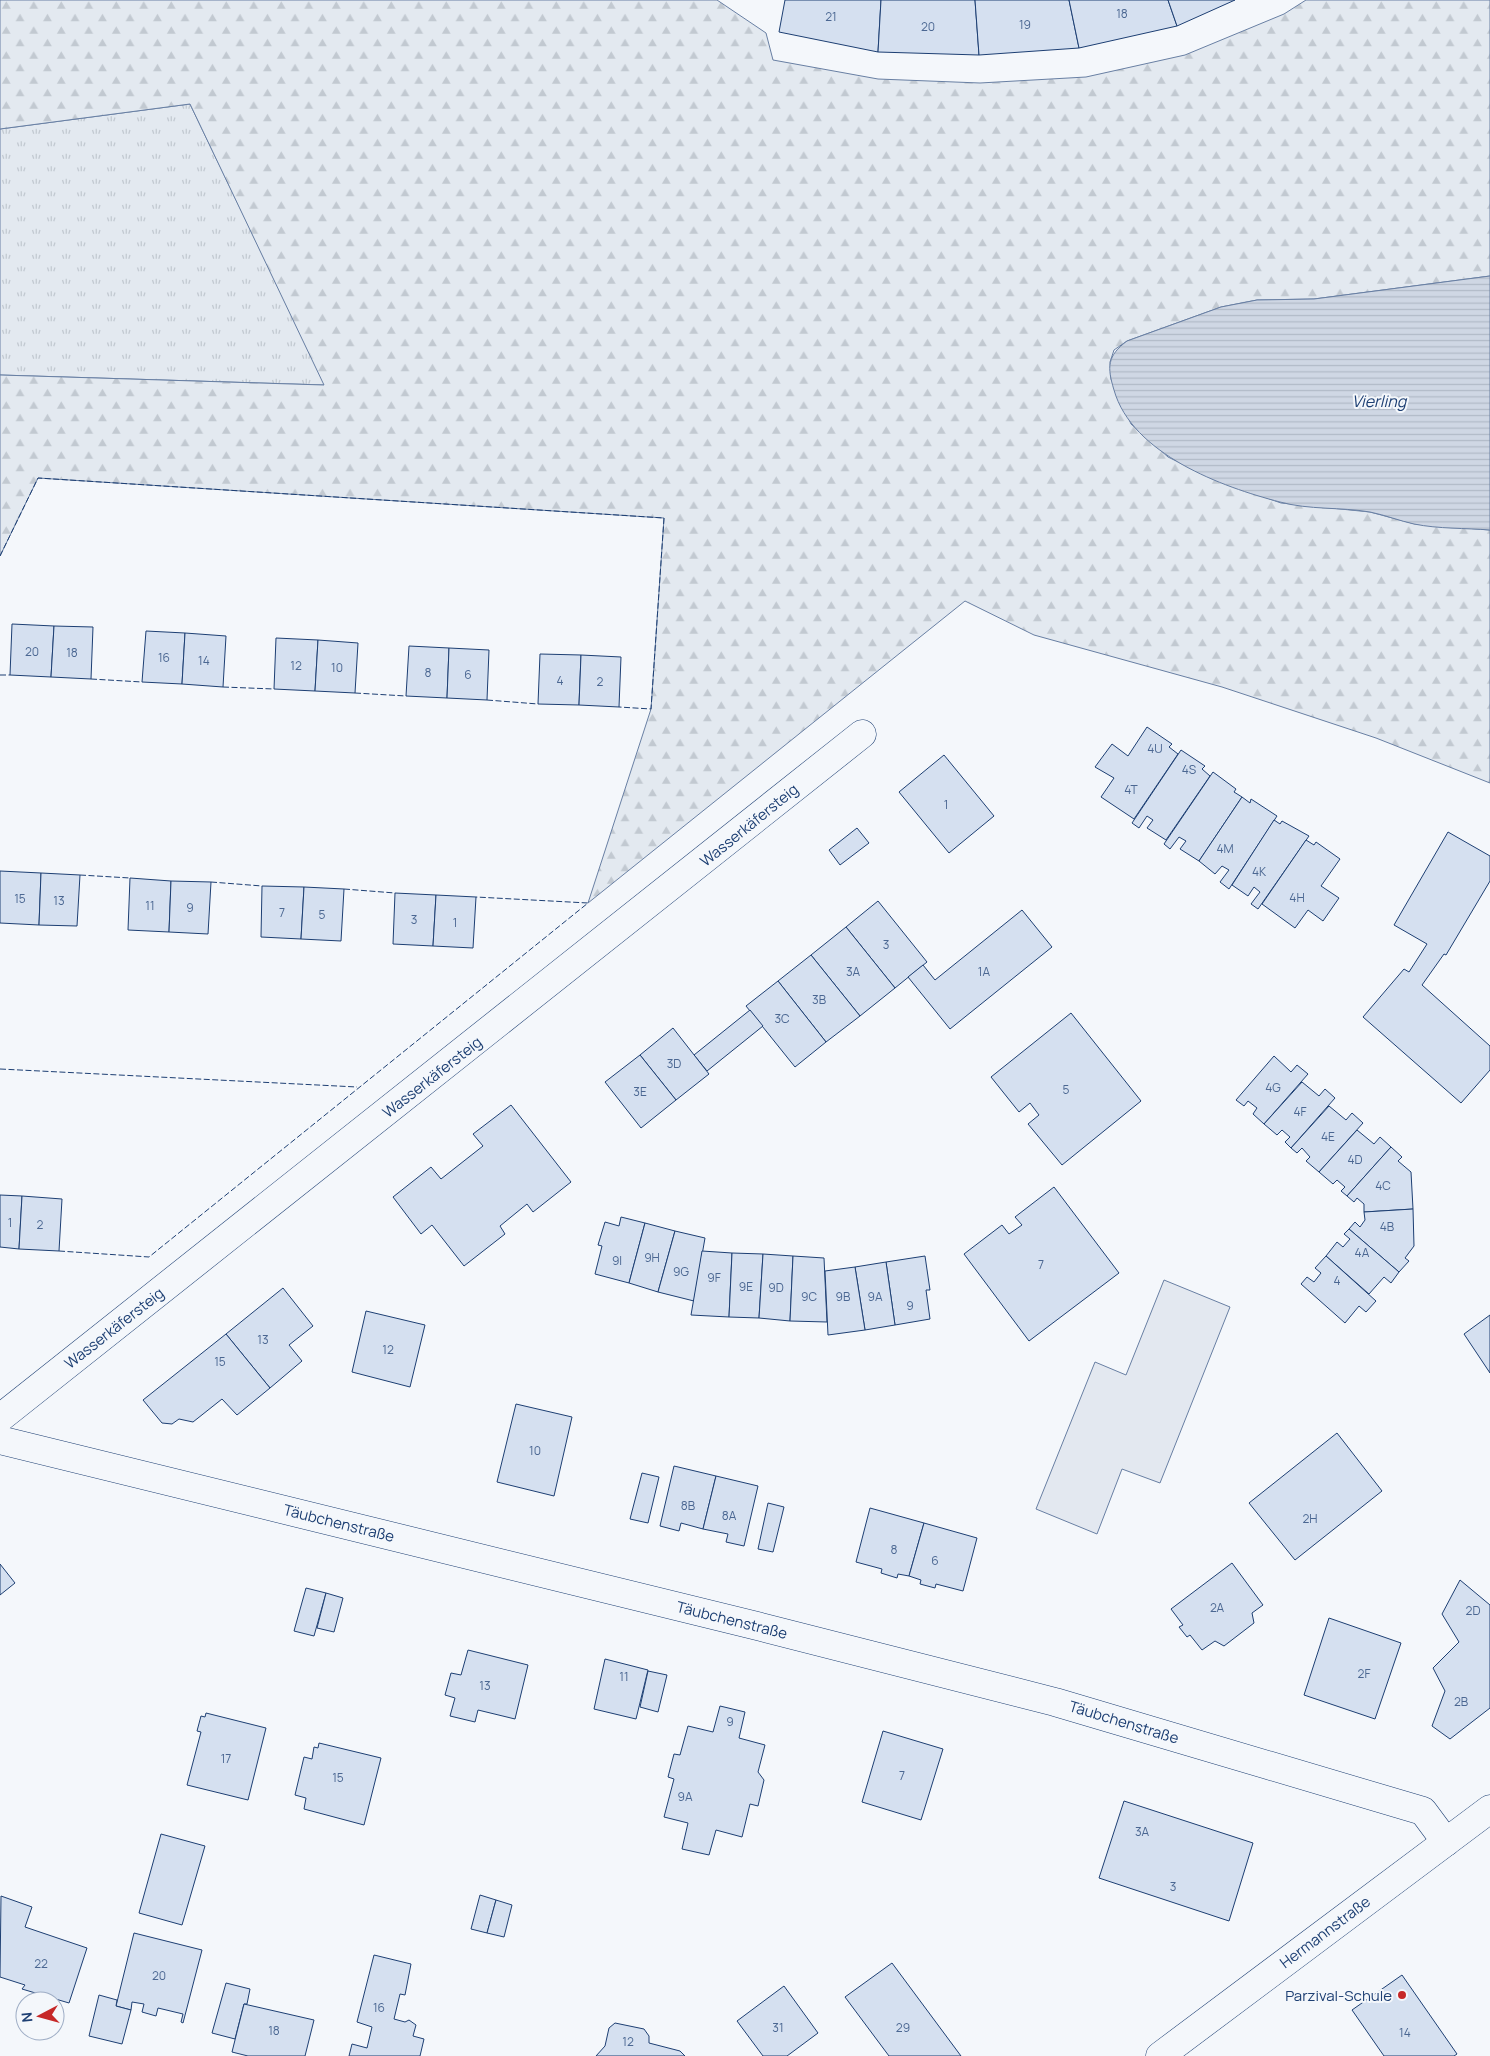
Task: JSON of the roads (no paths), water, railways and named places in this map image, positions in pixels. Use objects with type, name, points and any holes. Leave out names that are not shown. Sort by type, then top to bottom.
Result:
[{"type":"street","name":"Wasserkäfersteig","points":[[0,1418],[862,734]]},
{"type":"street","name":"Täubchenstraße","points":[[0,1440],[761,1627],[1055,1702],[1422,1811],[1446,1842]]},
{"type":"street","name":"Hermannstraße","points":[[1160,2056],[1490,1809]]},
{"type":"water","name":"Vierling","points":[[1490,276],[1490,530],[1423,526],[1370,512],[1291,505],[1232,487],[1207,477],[1159,450],[1139,432],[1124,413],[1114,390],[1110,375],[1110,363],[1120,346],[1127,341],[1221,307],[1257,300],[1314,299]]},
{"type":"place","name":"Parzival-Schule","points":[[1402,1995]]}]
